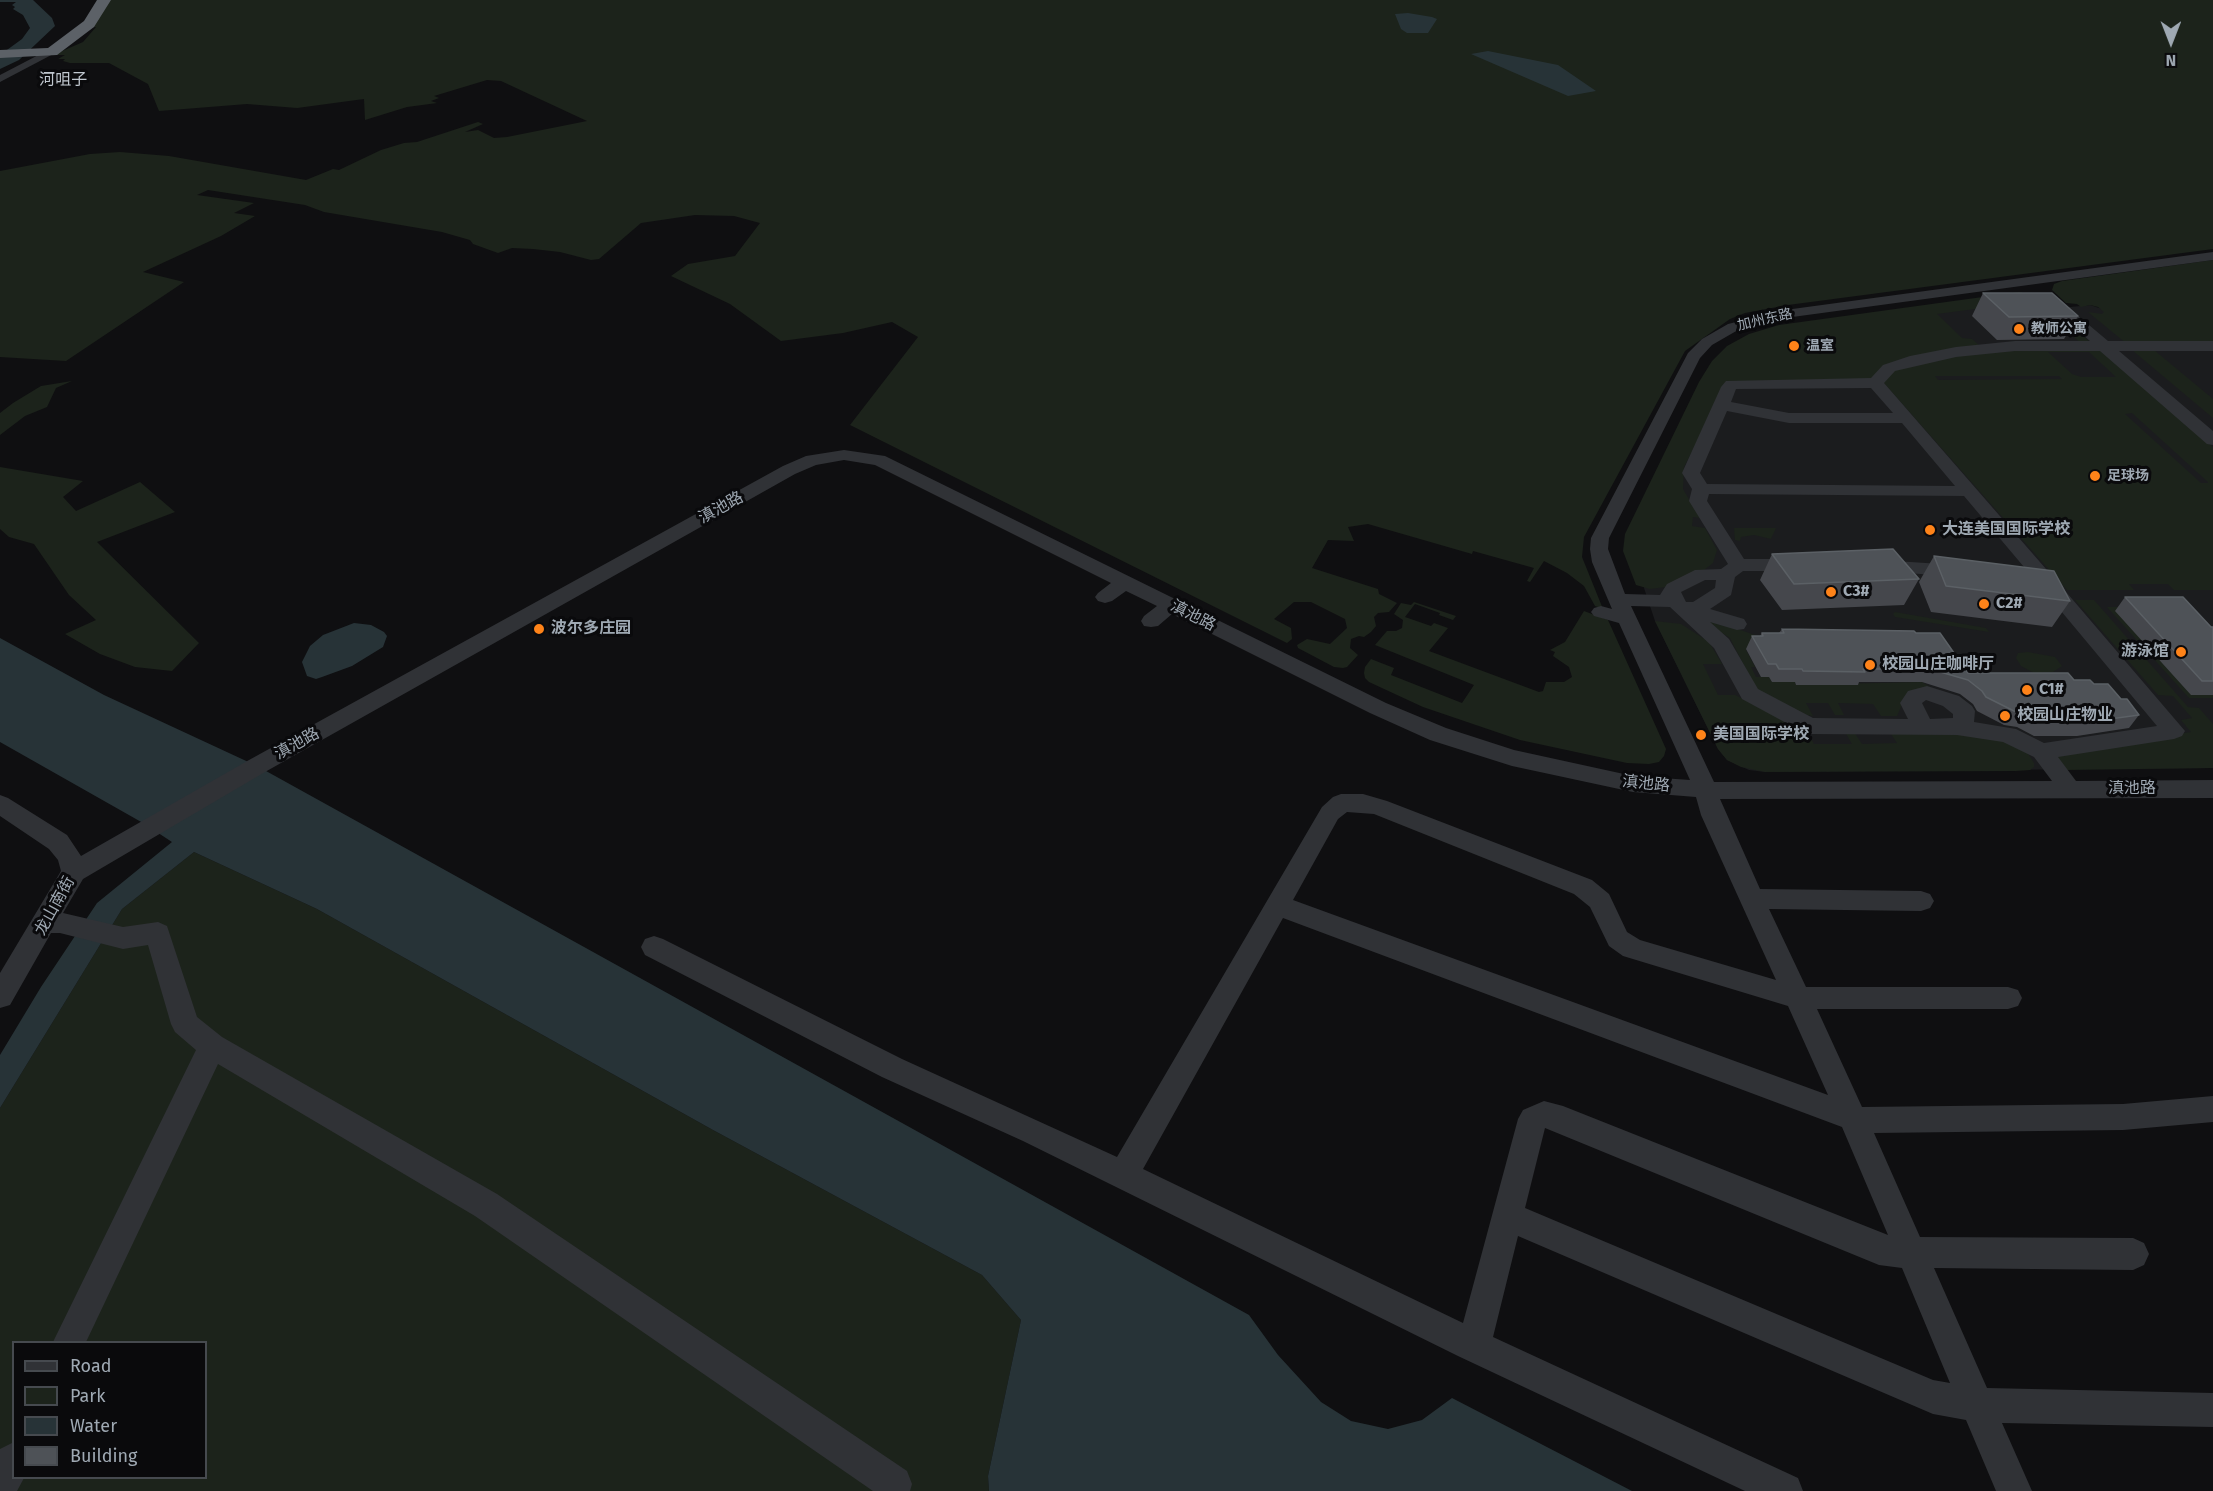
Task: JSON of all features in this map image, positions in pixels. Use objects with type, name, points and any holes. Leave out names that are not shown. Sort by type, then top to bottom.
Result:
[{"type":"highway","points":[[0,54],[52,52],[89,24],[104,0]]},
{"type":"street","points":[[0,79],[52,52]]},
{"type":"street","name":"加州东路","points":[[2014,1491],[1853,1118],[1713,815],[1705,789],[1602,562],[1599,549],[1600,538],[1693,356],[1707,342],[1743,323],[1777,315],[2213,256]]},
{"type":"street","points":[[2028,281],[2213,440]]},
{"type":"street","points":[[1601,612],[1614,617],[1622,608],[1700,606],[1724,591],[1732,570],[1698,501],[1701,489],[1691,473],[1732,384],[1875,382],[1889,368],[1956,352],[2015,346],[2213,346]]},
{"type":"street","points":[[1875,382],[2174,731],[2042,752]]},
{"type":"street","points":[[1722,405],[1789,418],[1906,418]]},
{"type":"street","name":"滇池路","points":[[74,872],[257,766],[789,470],[822,458],[856,455],[879,460],[1347,693],[1438,734],[1512,758],[1633,784],[1737,792],[2213,789]]},
{"type":"street","points":[[1701,489],[1969,491]]},
{"type":"street","points":[[1811,565],[1702,574],[1674,588],[1670,594],[1722,644],[1750,694],[1809,726],[1957,727],[2008,735],[2042,752],[2070,790]]},
{"type":"street","points":[[1855,566],[1917,567],[1978,572]]},
{"type":"street","points":[[2001,572],[2039,573]]},
{"type":"street","points":[[1104,597],[1125,582]]},
{"type":"street","points":[[1151,621],[1171,605]]},
{"type":"street","points":[[1682,605],[1737,624]]},
{"type":"street","points":[[1923,726],[1911,703],[1916,696],[1927,693],[1944,697],[1960,706],[1965,716],[1964,721],[1957,727]]},
{"type":"street","points":[[1123,1175],[1330,813],[1341,803],[1363,803],[1590,891],[1600,901],[1615,935],[1632,948],[1798,998],[2008,998]]},
{"type":"street","name":"龙山南街","points":[[0,804],[58,842],[69,857],[74,872],[0,997]]},
{"type":"street","points":[[1752,899],[1921,901]]},
{"type":"street","points":[[1278,905],[1853,1118],[1875,1121],[2123,1117],[2213,1109]]},
{"type":"street","points":[[45,923],[60,922],[123,938],[158,933],[185,1024],[212,1046],[486,1205],[894,1484],[892,1491]]},
{"type":"street","points":[[654,947],[892,1068],[1033,1131],[1473,1345],[1785,1491]]},
{"type":"street","points":[[69,1341],[212,1046]]},
{"type":"street","points":[[1473,1345],[1533,1119],[1544,1114],[1553,1115],[1879,1249],[1911,1252],[2133,1254]]},
{"type":"street","points":[[1508,1216],[1933,1397],[1977,1405],[2213,1410]]},
{"type":"street","points":[[0,1487],[12,1463]]},
{"type":"shaded area","name":"大连美国国际学校","points":[[2023,300],[1991,315],[2090,305],[2213,345],[2213,768],[1765,772],[1749,770],[1727,760],[1718,749],[1655,621],[1644,588],[1645,565],[1713,385],[1772,337]]},
{"type":"green space","points":[[108,0],[2213,0],[2213,249],[1788,305],[1745,313],[1730,319],[1685,351],[1584,537],[1582,557],[1603,609],[1595,606],[1584,586],[1567,573],[1544,561],[1530,582],[1527,581],[1534,568],[1473,551],[1472,554],[1368,524],[1348,527],[1354,541],[1328,540],[1312,568],[1378,589],[1379,594],[1397,603],[1389,612],[1378,613],[1374,617],[1376,626],[1371,632],[1364,637],[1351,639],[1350,648],[1358,655],[1347,667],[1334,667],[1298,648],[1297,645],[1307,639],[1330,644],[1347,628],[1345,619],[1311,602],[1294,602],[1274,619],[1291,628],[1292,639],[1287,643],[850,425],[918,337],[892,322],[843,333],[781,341],[730,304],[671,276],[688,264],[735,256],[760,223],[734,216],[695,215],[641,223],[599,259],[591,260],[560,252],[533,249],[512,248],[498,253],[473,244],[470,240],[442,232],[324,212],[305,205],[208,190],[197,195],[254,203],[234,213],[255,216],[221,236],[143,272],[184,282],[66,361],[0,357],[0,171],[90,154],[120,152],[169,156],[306,180],[333,169],[339,170],[381,150],[404,143],[417,142],[478,122],[483,124],[465,132],[478,130],[494,138],[507,137],[587,121],[501,81],[487,80],[434,96],[439,98],[431,101],[437,103],[407,107],[365,120],[364,99],[297,108],[247,104],[159,111],[148,84],[109,63],[70,63],[63,61],[65,59],[58,59],[65,55],[53,55],[83,42],[96,27],[86,28]]},
{"type":"green space","points":[[2213,260],[2213,345],[2127,344],[2088,312],[2102,314],[2104,312],[2098,307],[2090,305],[2081,307],[2077,304],[2066,303],[2052,290],[2054,284],[2062,281]]},
{"type":"green space","points":[[2019,292],[2033,295],[2090,342],[2082,344],[2039,307],[1983,308],[1937,314],[1962,338],[1972,339],[1980,346],[1928,354],[1877,379],[1726,385],[1684,467],[1683,489],[1700,518],[1693,517],[1692,526],[1705,528],[1717,550],[1713,563],[1674,586],[1650,589],[1636,585],[1623,551],[1625,534],[1699,382],[1712,361],[1727,346],[1749,334],[1779,325]]},
{"type":"green space","points":[[2018,348],[2099,349],[2213,447],[2213,590],[2174,590],[2168,584],[2129,584],[2134,590],[2067,590],[1883,382],[1893,369],[1923,361]],"holes":[[[2048,352],[2089,352],[2116,377],[2081,377],[2072,374]],[[1935,376],[2059,376],[2062,379],[1938,380]],[[2132,413],[2208,483],[2201,483],[2125,414]]]},
{"type":"green space","points":[[2132,350],[2154,350],[2213,399],[2213,418]]},
{"type":"green space","points":[[72,381],[56,388],[47,407],[25,416],[0,435],[0,413],[13,403],[41,386]]},
{"type":"green space","points":[[0,467],[83,481],[63,497],[76,511],[140,482],[175,512],[97,542],[199,643],[172,671],[135,667],[100,654],[65,634],[96,620],[69,595],[34,544],[9,537],[0,529]]},
{"type":"green space","points":[[1734,528],[1776,528],[1771,539],[1754,535],[1741,537],[1740,541],[1735,540]]},
{"type":"green space","points":[[2075,600],[2094,600],[2188,707],[2199,708],[2213,724],[2213,768],[2067,770],[2056,762],[2059,753],[2191,732],[2181,720],[2192,718],[2173,696],[2158,695]]},
{"type":"green space","points":[[1414,602],[1456,616],[1453,620],[1415,604],[1405,617],[1431,626],[1434,623],[1448,628],[1429,651],[1539,692],[1543,691],[1546,682],[1564,682],[1572,677],[1569,667],[1553,656],[1555,652],[1550,650],[1565,642],[1584,611],[1608,620],[1666,749],[1664,756],[1659,762],[1649,764],[1627,763],[1520,740],[1423,707],[1369,682],[1364,673],[1371,659],[1394,668],[1391,675],[1462,703],[1474,685],[1375,645],[1387,631],[1402,628],[1403,620],[1394,614],[1401,603],[1411,605]]},
{"type":"green space","points":[[2107,607],[2127,607],[2213,695],[2213,698],[2189,698]]},
{"type":"green space","points":[[1895,612],[1986,628],[1989,632],[1895,617],[1893,614]]},
{"type":"green space","points":[[1709,619],[1775,642],[1746,650],[1755,667],[1751,667],[1756,677],[1769,677],[1772,682],[1795,682],[1796,685],[1922,682],[1932,688],[1906,695],[1897,716],[1881,716],[1873,704],[1838,703],[1844,715],[1835,715],[1828,703],[1806,703],[1813,716],[1807,715],[1756,689],[1730,638],[1709,625]]},
{"type":"green space","points":[[1655,621],[1681,624],[1709,642],[1722,664],[1703,664],[1718,695],[1735,695],[1807,731],[1814,744],[1852,744],[1845,732],[1854,732],[1862,744],[1897,743],[1889,731],[1948,731],[2012,742],[2027,752],[2034,767],[2030,770],[2016,771],[1765,772],[1741,767],[1727,760],[1718,749]]},
{"type":"green space","points":[[2028,652],[2055,657],[2062,666],[2053,672],[2034,673],[2021,666],[2016,658],[2018,653]]},
{"type":"green space","points":[[194,852],[317,909],[713,1130],[982,1275],[1021,1320],[988,1476],[989,1491],[0,1491],[0,1108],[122,909]]},
{"type":"water","points":[[0,0],[33,0],[52,18],[55,26],[19,60],[0,69],[0,55],[22,39],[30,28],[23,15],[13,9],[15,7],[12,5],[16,2],[0,2]]},
{"type":"water","points":[[1408,13],[1437,19],[1428,33],[1407,33],[1401,29],[1395,14]]},
{"type":"water","points":[[1488,51],[1558,65],[1596,91],[1568,96],[1471,54]]},
{"type":"water","points":[[354,623],[371,625],[384,632],[387,636],[383,647],[352,666],[316,679],[307,676],[302,662],[310,646],[323,635]]},
{"type":"water","points":[[0,638],[104,695],[257,766],[1249,1315],[1278,1355],[1321,1402],[1351,1421],[1388,1429],[1422,1420],[1452,1398],[1632,1491],[989,1491],[988,1476],[1021,1320],[982,1275],[713,1130],[317,909],[194,852],[122,909],[0,1108],[0,1055],[41,987],[97,903],[172,842],[143,823],[0,742]]},
{"type":"building","points":[[1983,293],[2052,293],[2078,316],[2009,317]]},
{"type":"building","points":[[1893,549],[1919,579],[1794,584],[1772,554]]},
{"type":"building","points":[[1934,556],[2054,571],[2070,601],[1946,586]]},
{"type":"building","points":[[2125,597],[2183,597],[2213,627],[2213,681],[2202,681]]},
{"type":"building","points":[[1782,629],[1940,633],[1968,673],[2068,673],[2074,680],[2090,680],[2094,684],[2108,684],[2121,699],[2127,699],[2139,715],[2088,722],[2044,722],[1986,697],[1968,680],[1930,669],[1863,669],[1865,672],[1779,669],[1776,664],[1768,664],[1752,636],[1763,636],[1762,633],[1784,633]]},
{"type":"place","name":"教师公寓","points":[[2019,329]]},
{"type":"place","name":"温室","points":[[1794,346]]},
{"type":"place","name":"足球场","points":[[2095,476]]},
{"type":"place","name":"大连美国国际学校","points":[[1930,530]]},
{"type":"place","name":"C3#","points":[[1831,592]]},
{"type":"place","name":"C2#","points":[[1984,604]]},
{"type":"place","name":"波尔多庄园","points":[[539,629]]},
{"type":"place","name":"游泳馆","points":[[2181,652]]},
{"type":"place","name":"校园山庄咖啡厅","points":[[1870,665]]},
{"type":"place","name":"C1#","points":[[2027,690]]},
{"type":"place","name":"校园山庄物业","points":[[2005,716]]},
{"type":"place","name":"美国国际学校","points":[[1701,735]]},
{"type":"district","name":"河咀子","points":[[63,81]]}]
